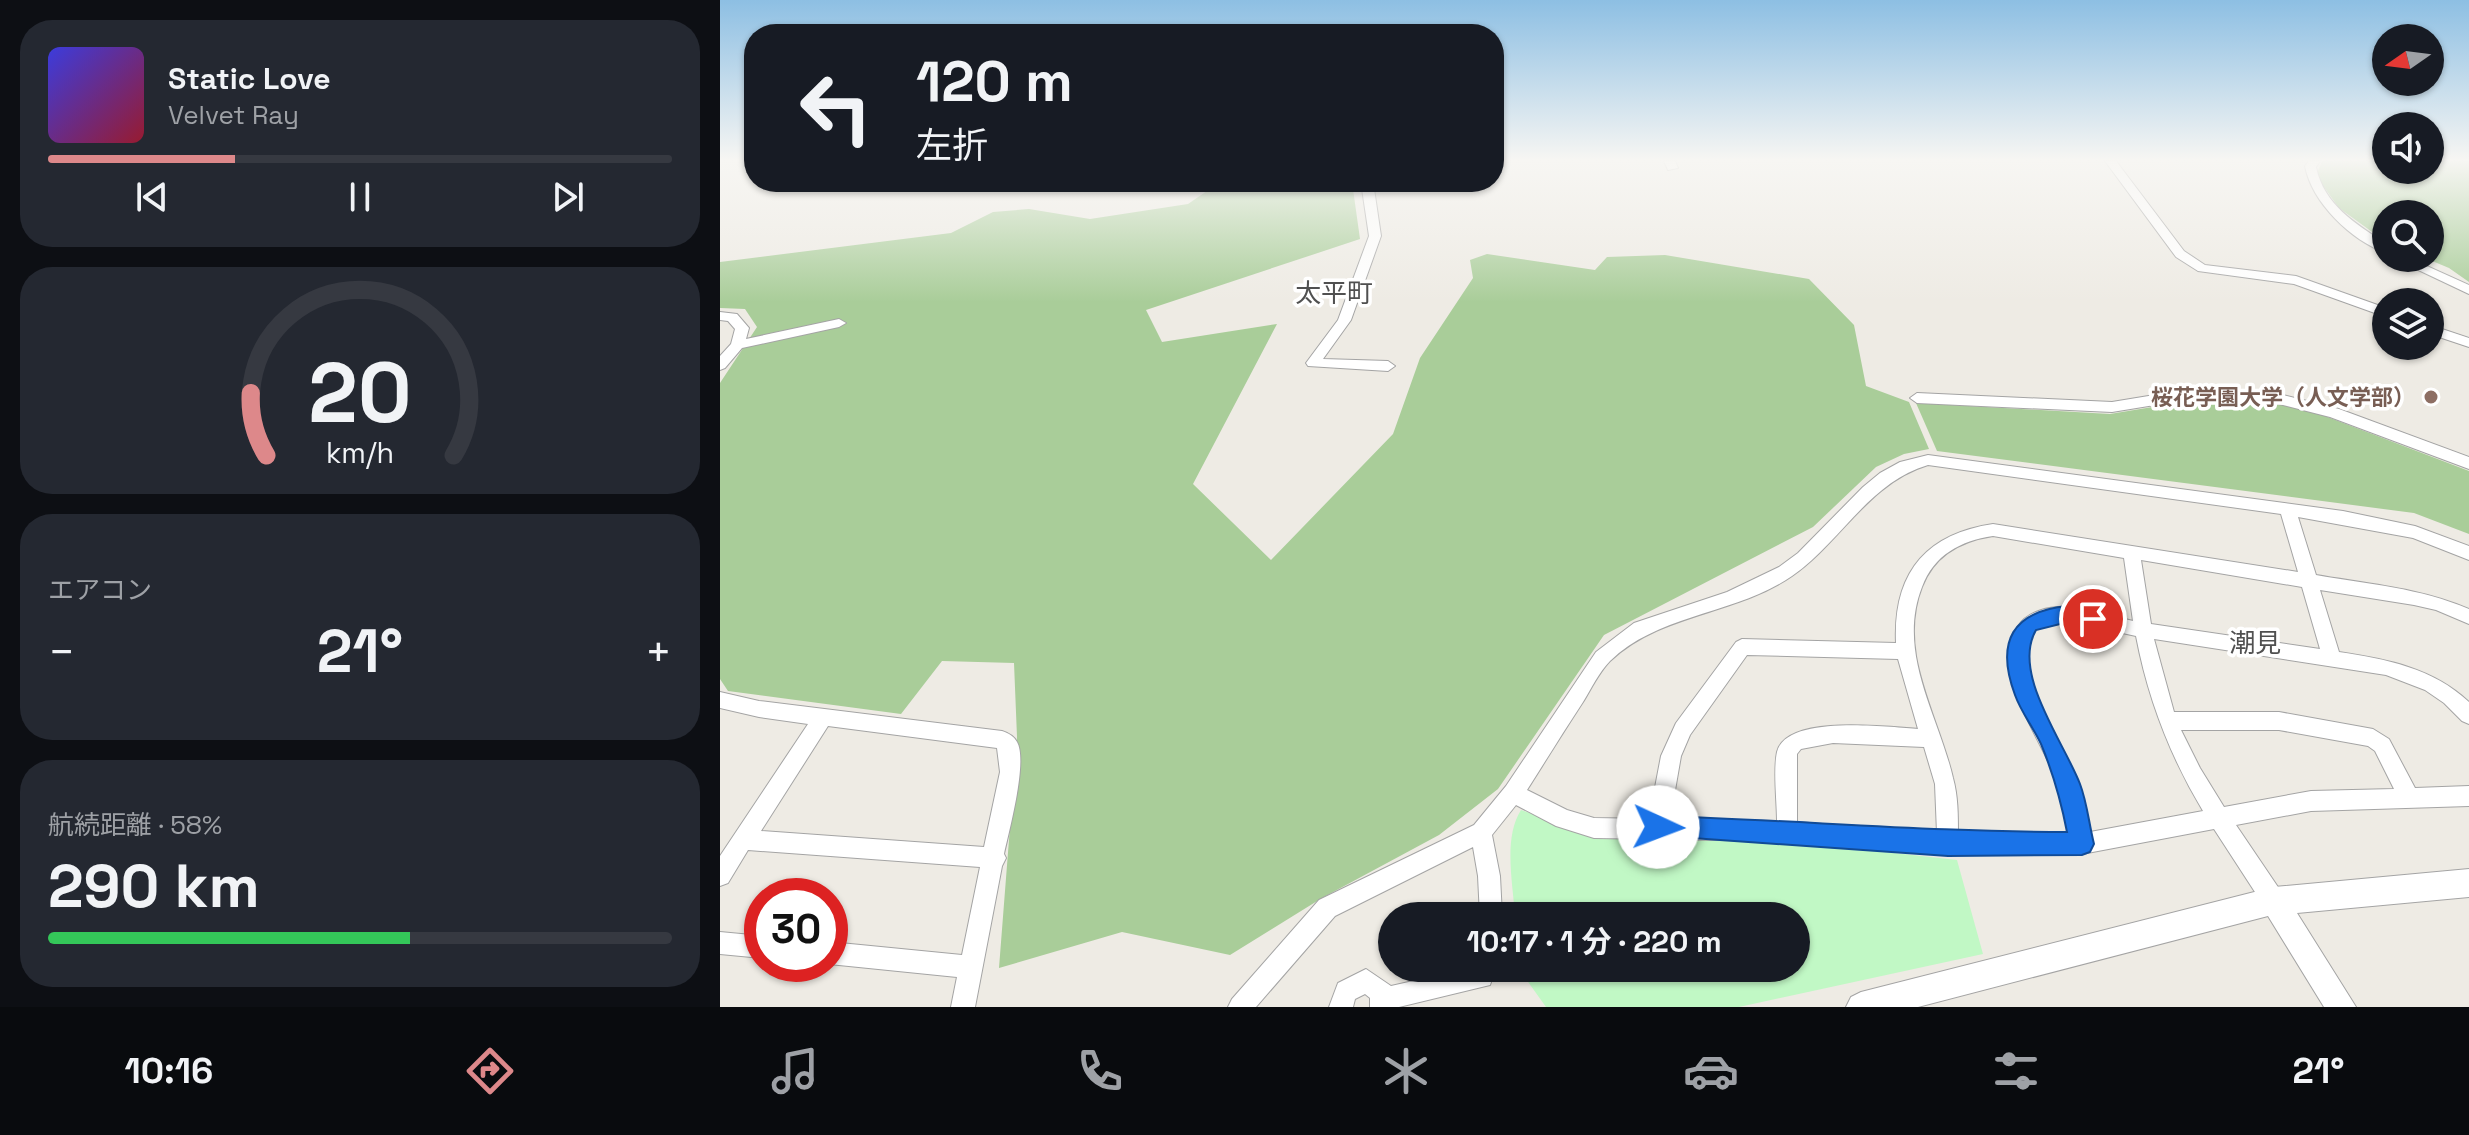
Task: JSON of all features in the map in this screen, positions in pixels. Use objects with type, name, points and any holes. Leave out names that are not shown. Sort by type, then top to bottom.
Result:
[{"type":"street","points":[[1371,208],[1375,236],[1344,320],[1313,363],[1388,366]]},
{"type":"street","points":[[2145,208],[2180,254],[2202,268],[2296,280],[2372,308]]},
{"type":"street","points":[[2331,208],[2336,215],[2372,239]]},
{"type":"street","points":[[2430,272],[2469,290]]},
{"type":"street","points":[[720,316],[732,317],[742,328],[737,345],[722,360]]},
{"type":"street","points":[[737,345],[839,323]]},
{"type":"street","points":[[2444,334],[2469,343]]},
{"type":"street","points":[[1917,398],[2112,407],[2179,396],[2275,398],[2334,413],[2469,463]]},
{"type":"street","points":[[1240,1007],[1327,908],[1481,832],[1513,793],[1602,657],[1619,642],[1640,628],[1785,572],[1819,545],[1868,491],[1900,466],[1928,460],[2287,508],[2382,524],[2469,553]]},
{"type":"street","points":[[2287,508],[2332,659]]},
{"type":"street","points":[[1948,844],[1943,778],[1905,651],[1903,620],[1914,583],[1935,551],[1959,535],[1993,530],[2439,604],[2469,617]]},
{"type":"street","points":[[2132,555],[2142,630],[2168,721],[2183,757],[2341,1007]]},
{"type":"street","points":[[2082,844],[2069,786],[2049,737],[2025,693],[2019,664],[2020,639],[2029,624],[2054,614],[2386,667],[2423,678],[2444,691],[2469,715]]},
{"type":"street","points":[[1658,827],[1671,756],[1683,729],[1742,647],[1905,651]]},
{"type":"street","points":[[720,700],[823,718],[1002,740],[1009,746],[1010,772],[995,858],[963,1007]]},
{"type":"street","points":[[720,875],[746,840],[823,718]]},
{"type":"street","points":[[2168,721],[2279,721],[2373,738],[2382,745],[2408,796]]},
{"type":"street","points":[[1787,831],[1787,752],[1795,741],[1816,734],[1929,738]]},
{"type":"street","points":[[1513,793],[1563,819],[1594,828],[1787,831],[1948,844],[2082,844],[2311,801],[2469,796]]},
{"type":"street","points":[[1481,832],[1490,902]]},
{"type":"street","points":[[746,840],[995,858]]},
{"type":"street","points":[[1861,1007],[2274,901],[2469,883]]},
{"type":"street","points":[[720,943],[744,945]]},
{"type":"street","points":[[848,955],[972,967]]},
{"type":"street","points":[[1339,1007],[1346,991],[1359,982],[1378,986],[1383,1003],[1463,982]]},
{"type":"green space","points":[[1162,208],[1356,208],[1360,239],[1146,310],[1162,342],[1277,324],[1193,484],[1271,560],[1393,434],[1420,358],[1473,278],[1470,260],[1487,254],[1595,270],[1607,257],[1665,255],[1809,279],[1854,325],[1866,386],[1909,402],[1929,449],[1904,454],[1876,467],[1813,527],[1604,635],[1498,789],[1439,835],[1322,898],[1230,955],[1122,932],[999,968],[1017,737],[1014,663],[942,661],[901,714],[728,691],[720,679],[720,383],[757,327],[745,309],[720,308],[720,262],[951,233],[993,212],[1029,209],[1090,219]]},
{"type":"green space","points":[[2339,208],[2339,208],[2372,208],[2372,232]]},
{"type":"green space","points":[[2444,208],[2469,208],[2469,282],[2444,266]]},
{"type":"green space","points":[[2189,401],[2275,401],[2325,416],[2469,471],[2469,534],[2414,513],[1937,451],[1916,403],[2110,414]]},
{"type":"green space","points":[[1521,810],[1601,837],[1787,841],[1957,860],[1983,954],[1739,1007],[1546,1007],[1528,982],[1810,982],[1810,902],[1514,902],[1511,847],[1515,821]]},
{"type":"place","name":"桜花学園大学（人文学部）","points":[[2431,397]]},
{"type":"district","name":"太平町","points":[[1334,293]]},
{"type":"district","name":"潮見","points":[[2255,643]]},
{"type":"route","points":[[1658,827],[1787,831],[1948,844],[2082,844],[2069,786],[2049,737],[2025,693],[2019,664],[2020,639],[2029,624],[2045,616],[2068,614],[2093,619]]}]
